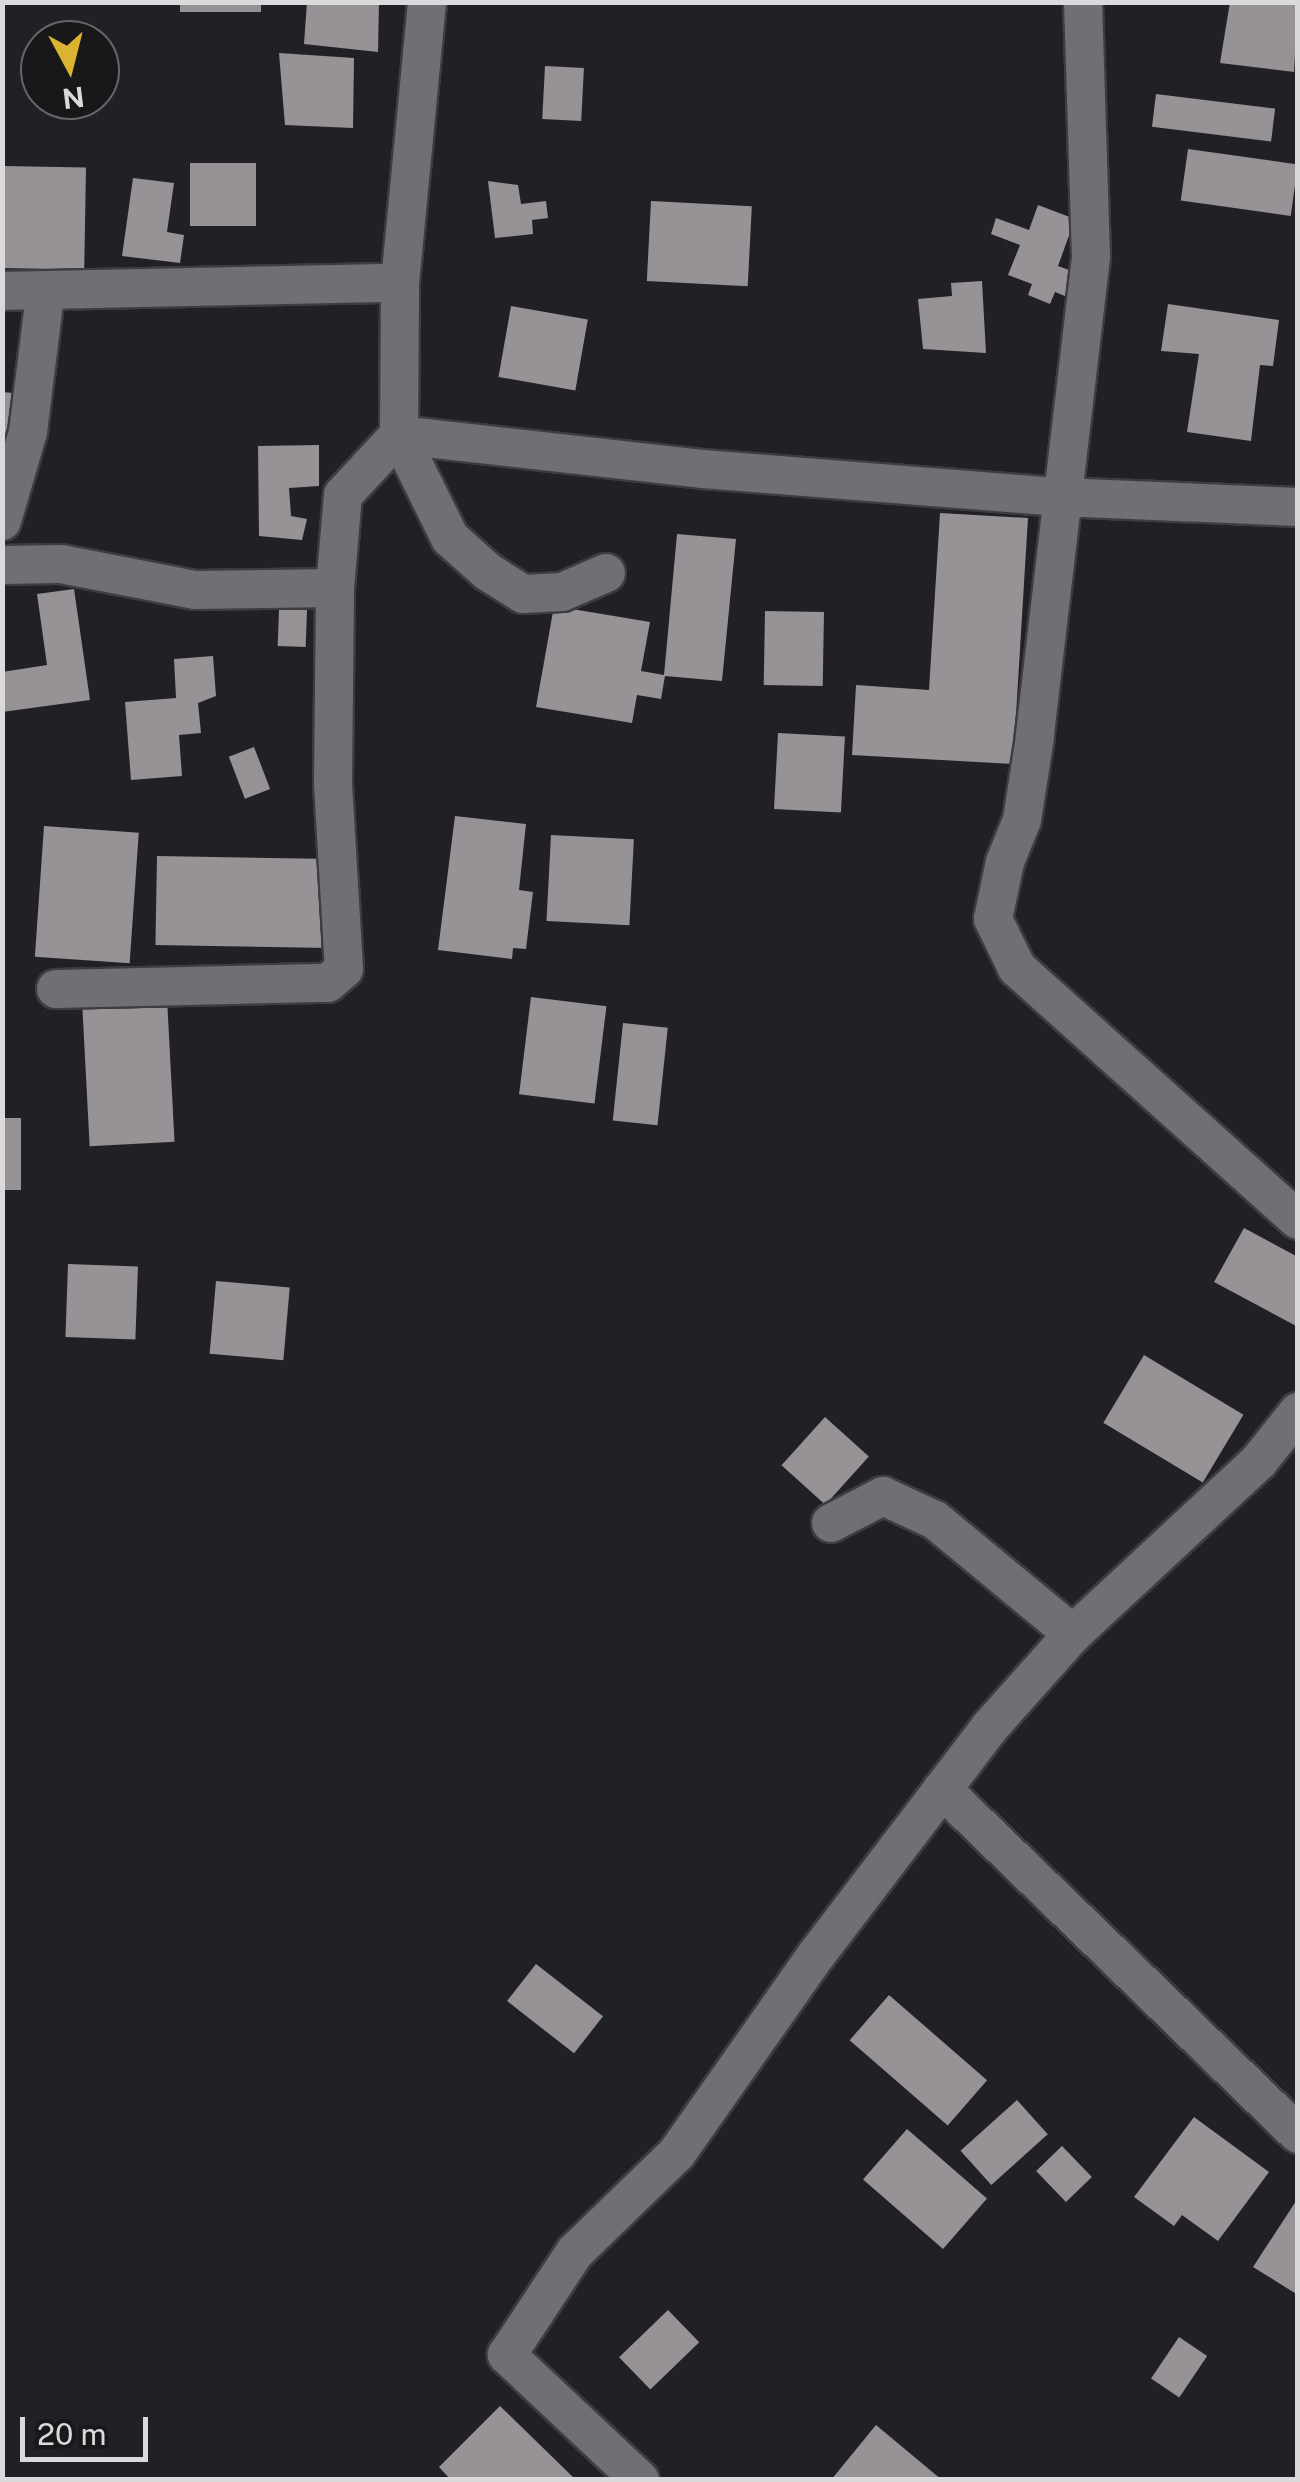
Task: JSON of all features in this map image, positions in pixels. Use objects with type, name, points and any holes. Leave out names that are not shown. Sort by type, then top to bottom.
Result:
[{"type":"street","points":[[427,2],[400,283],[399,435],[450,538],[488,572],[523,594],[562,592],[606,573]]},
{"type":"street","points":[[1084,2],[1091,257],[1025,803],[994,919],[1017,968],[1297,1215]]},
{"type":"street","points":[[2,292],[45,296],[400,283]]},
{"type":"street","points":[[2,520],[28,432],[45,296]]},
{"type":"street","points":[[399,435],[704,469],[1060,497],[1298,507]]},
{"type":"street","points":[[56,989],[328,983],[344,969],[333,782],[335,588],[343,495],[399,435]]},
{"type":"street","points":[[2,565],[61,564],[195,590],[335,588]]},
{"type":"street","points":[[640,2480],[507,2355],[574,2252],[677,2153],[942,1789],[1073,1634],[1259,1462],[1298,1412]]},
{"type":"street","points":[[832,1523],[883,1496],[935,1520],[1073,1634]]},
{"type":"street","points":[[942,1789],[1298,2134]]},
{"type":"building","points":[[180,2],[261,2],[261,12],[180,12]]},
{"type":"building","points":[[307,2],[379,2],[378,52],[304,44]]},
{"type":"building","points":[[1230,2],[1298,2],[1294,72],[1220,63]]},
{"type":"building","points":[[279,53],[354,58],[353,128],[285,125]]},
{"type":"building","points":[[545,66],[584,68],[581,121],[542,119]]},
{"type":"building","points":[[1156,94],[1275,109],[1271,141],[1152,127]]},
{"type":"building","points":[[1188,149],[1298,164],[1291,216],[1181,200]]},
{"type":"building","points":[[190,163],[256,163],[256,226],[190,226]]},
{"type":"building","points":[[2,166],[86,167],[84,269],[2,268]]},
{"type":"building","points":[[133,178],[174,183],[167,232],[184,235],[180,263],[122,256]]},
{"type":"building","points":[[488,181],[518,185],[521,204],[546,201],[548,218],[532,220],[533,234],[495,238]]},
{"type":"building","points":[[651,201],[752,206],[748,286],[647,281]]},
{"type":"building","points":[[1038,205],[1075,219],[1058,266],[1086,276],[1077,301],[1055,292],[1050,304],[1028,295],[1032,284],[1008,275],[1020,245],[991,234],[996,218],[1029,230]]},
{"type":"building","points":[[982,281],[986,353],[923,349],[918,299],[952,296],[951,283]]},
{"type":"building","points":[[1168,304],[1279,320],[1273,366],[1260,365],[1251,441],[1187,432],[1199,354],[1161,351]]},
{"type":"building","points":[[511,306],[588,320],[575,390],[498,377]]},
{"type":"building","points":[[2,392],[13,393],[5,449],[2,449]]},
{"type":"building","points":[[319,445],[319,486],[289,488],[291,516],[307,519],[302,540],[259,536],[258,446]]},
{"type":"building","points":[[940,513],[1028,518],[1013,764],[852,755],[856,685],[929,690]]},
{"type":"building","points":[[677,534],[736,539],[722,681],[665,676],[661,699],[637,695],[632,723],[536,707],[554,606],[650,622],[641,671],[664,675]]},
{"type":"building","points":[[74,589],[90,700],[2,712],[2,672],[47,665],[37,594]]},
{"type":"building","points":[[279,609],[307,610],[306,647],[278,646]]},
{"type":"building","points":[[765,611],[824,612],[823,686],[764,685]]},
{"type":"building","points":[[213,656],[216,696],[198,703],[201,733],[179,735],[182,776],[131,780],[125,702],[176,698],[174,659]]},
{"type":"building","points":[[778,733],[845,737],[841,812],[774,809]]},
{"type":"building","points":[[254,747],[270,789],[245,799],[229,757]]},
{"type":"building","points":[[455,816],[526,824],[519,890],[533,892],[526,949],[513,948],[512,959],[438,950]]},
{"type":"building","points":[[44,826],[139,833],[130,963],[35,957]]},
{"type":"building","points":[[551,835],[634,839],[629,925],[546,921]]},
{"type":"building","points":[[157,856],[333,859],[331,948],[155,945]]},
{"type":"building","points":[[531,997],[606,1006],[594,1104],[519,1094]]},
{"type":"building","points":[[167,998],[175,1142],[90,1146],[82,1002]]},
{"type":"building","points":[[623,1023],[668,1028],[658,1125],[613,1120]]},
{"type":"building","points":[[2,1118],[21,1118],[21,1190],[2,1190]]},
{"type":"building","points":[[1244,1228],[1298,1257],[1298,1327],[1214,1282]]},
{"type":"building","points":[[68,1264],[138,1266],[135,1339],[65,1337]]},
{"type":"building","points":[[216,1281],[290,1287],[283,1360],[210,1354]]},
{"type":"building","points":[[1144,1355],[1243,1415],[1203,1482],[1103,1423]]},
{"type":"building","points":[[825,1417],[869,1456],[825,1505],[782,1465]]},
{"type":"building","points":[[536,1964],[603,2016],[574,2053],[507,2001]]},
{"type":"building","points":[[889,1995],[987,2080],[948,2126],[850,2040]]},
{"type":"building","points":[[1017,2100],[1048,2134],[991,2185],[961,2151]]},
{"type":"building","points":[[1194,2117],[1269,2172],[1218,2241],[1182,2215],[1174,2226],[1134,2197]]},
{"type":"building","points":[[907,2129],[987,2199],[943,2249],[863,2180]]},
{"type":"building","points":[[1062,2146],[1092,2177],[1066,2202],[1036,2171]]},
{"type":"building","points":[[1298,2198],[1298,2295],[1253,2267]]},
{"type":"building","points":[[668,2310],[699,2342],[650,2390],[619,2357]]},
{"type":"building","points":[[1179,2337],[1207,2356],[1179,2397],[1151,2378]]},
{"type":"building","points":[[500,2406],[576,2480],[451,2480],[439,2467]]},
{"type":"building","points":[[876,2425],[942,2480],[831,2480]]}]
